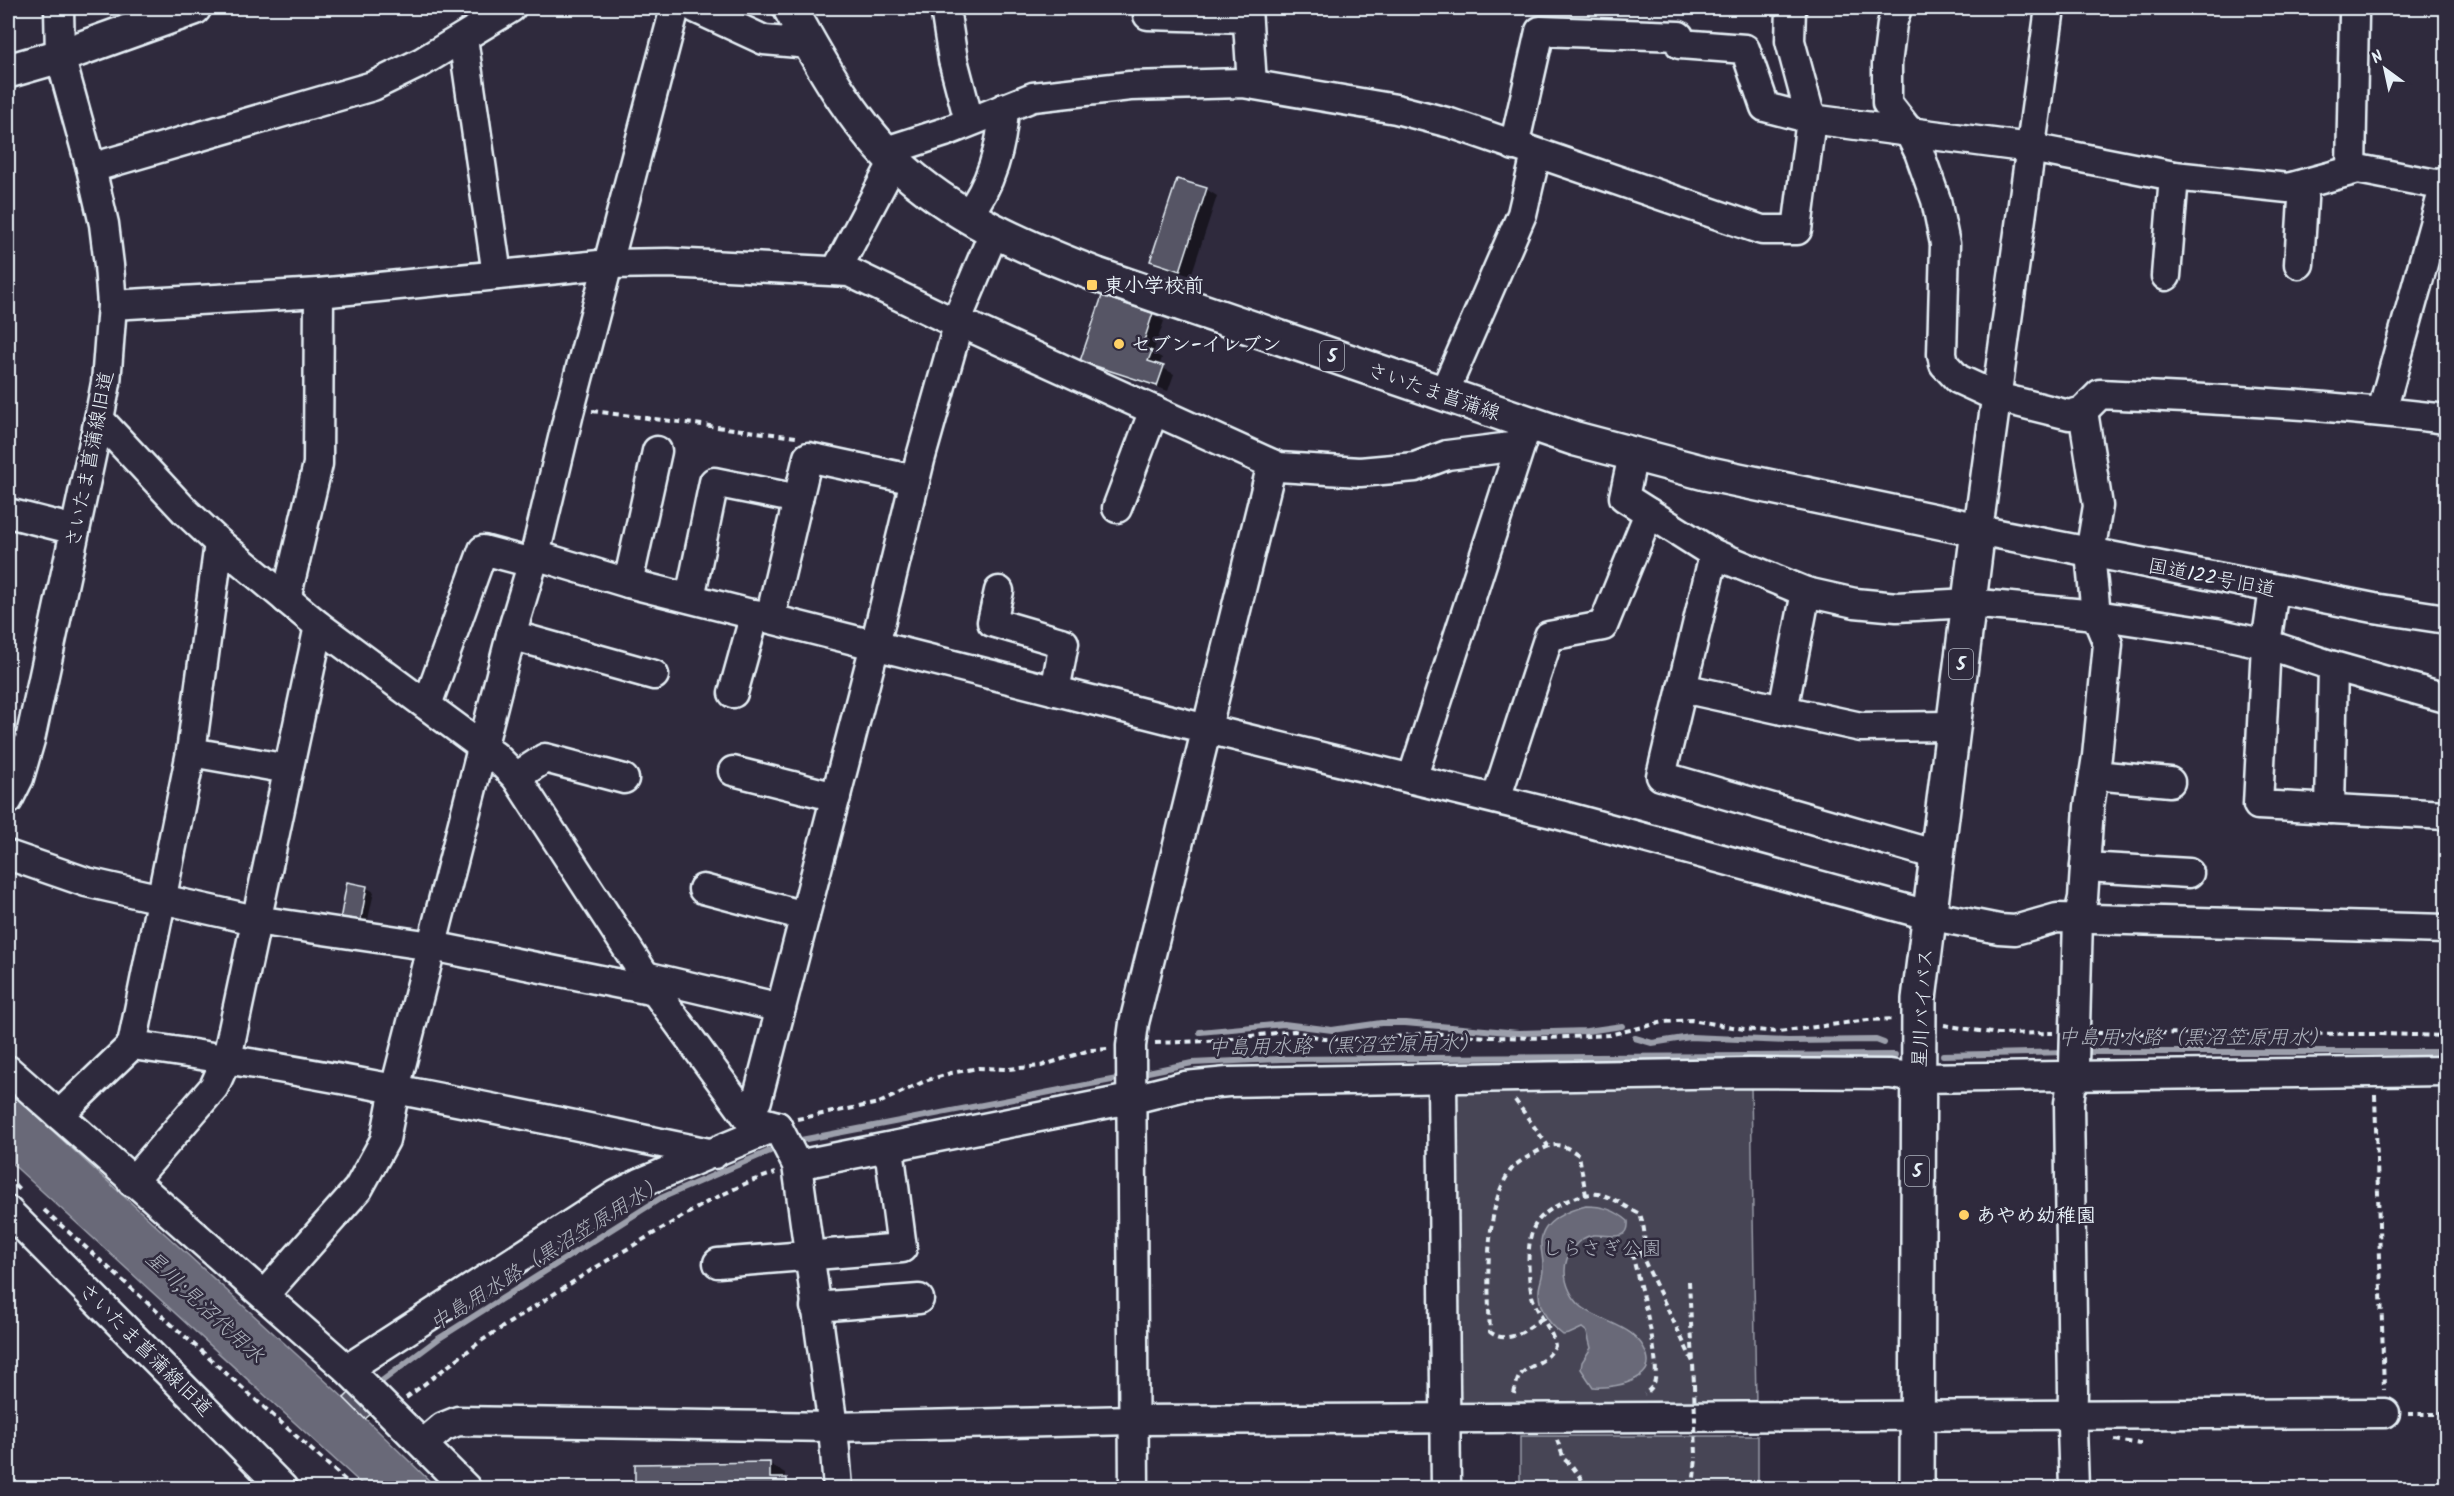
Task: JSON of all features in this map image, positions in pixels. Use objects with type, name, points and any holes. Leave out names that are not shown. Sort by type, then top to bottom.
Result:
[{"type":"main road","points":[[8,71],[60,56],[194,8]]},
{"type":"main road","name":"さいたま菖蒲線","points":[[790,8],[841,94],[890,156],[916,180],[980,224],[1039,253],[1443,395],[1524,435],[1633,455],[1705,473],[1977,530]]},
{"type":"main road","name":"星川バイパス","points":[[1917,1488],[1919,999],[1977,530]]},
{"type":"street","name":"さいたま菖蒲線旧道","points":[[8,800],[19,778],[30,740],[99,418],[106,383],[112,304],[104,224],[60,56],[59,8]]},
{"type":"street","points":[[91,168],[373,86],[422,62],[511,8]]},
{"type":"street","points":[[264,1295],[358,1189],[385,1140],[395,1089],[482,748],[534,559],[675,8]]},
{"type":"street","points":[[695,8],[764,40],[810,44]]},
{"type":"street","points":[[945,8],[953,60],[969,121]]},
{"type":"street","points":[[1149,8],[1148,15],[1247,13],[1252,84]]},
{"type":"street","points":[[836,271],[890,156],[969,121],[1033,97],[1130,86],[1252,84],[1396,110],[1450,123],[1762,230],[1797,230],[1811,118],[1790,41],[1791,8]]},
{"type":"street","points":[[1897,8],[1892,24],[1887,64],[1887,103],[1908,130],[1919,152],[1936,200],[1945,244],[1942,354],[1944,364],[1958,379],[1997,397],[2069,415],[2083,411],[2100,394],[2234,400],[2382,411],[2446,419]]},
{"type":"street","points":[[1977,530],[2050,8]]},
{"type":"street","points":[[2351,170],[2354,15]]},
{"type":"street","points":[[1443,395],[1522,214],[1525,150],[1540,31],[1679,36],[1680,44],[1745,49],[1765,107],[1811,118],[2031,148],[2174,176],[2288,188],[2358,168],[2446,186]]},
{"type":"street","points":[[463,38],[497,275]]},
{"type":"street","points":[[748,1118],[758,1100],[915,480],[958,322],[980,224],[978,202],[993,166],[1002,130],[1004,108]]},
{"type":"street","points":[[2166,276],[2174,176]]},
{"type":"street","points":[[2382,411],[2446,181]]},
{"type":"street","points":[[2298,264],[2304,184]]},
{"type":"street","points":[[112,304],[319,293],[609,264],[668,263],[849,272],[1279,467],[1360,472],[1414,467],[1447,455],[1524,435]]},
{"type":"street","points":[[286,599],[318,465],[319,293]]},
{"type":"street","points":[[1117,508],[1154,410]]},
{"type":"street","points":[[2074,1488],[2070,1103],[2078,919],[2083,898],[2088,807],[2094,775],[2108,645],[2096,615],[2090,553],[2098,506],[2083,411]]},
{"type":"street","points":[[99,418],[184,510],[219,543],[319,626],[495,756],[516,777],[650,984],[748,1118],[787,1145],[810,1257],[814,1306],[833,1427],[838,1488]]},
{"type":"street","points":[[1412,779],[1524,435]]},
{"type":"street","points":[[628,582],[657,451]]},
{"type":"street","points":[[1633,455],[1624,497],[1714,554],[1806,592],[1855,603],[1897,607],[1969,603],[2096,615],[2216,633],[2266,644],[2333,666],[2446,698]]},
{"type":"street","points":[[734,693],[762,616],[798,500],[808,457],[915,480]]},
{"type":"street","points":[[1134,1488],[1130,1051],[1134,1023],[1272,464]]},
{"type":"street","points":[[690,598],[714,482],[798,500]]},
{"type":"street","points":[[8,513],[75,530]]},
{"type":"street","points":[[1496,799],[1549,636],[1603,626],[1649,513]]},
{"type":"street","name":"国道122号旧道","points":[[1977,530],[2374,608],[2446,619]]},
{"type":"street","points":[[59,1115],[132,1045],[190,752],[219,543]]},
{"type":"street","points":[[427,705],[483,550],[534,559],[628,582],[1208,729],[1496,799],[1928,915],[1999,929],[2015,930],[2056,918],[2446,929]]},
{"type":"street","points":[[1714,554],[1661,776],[1936,855]]},
{"type":"street","points":[[2274,589],[2266,644],[2258,806],[2446,814]]},
{"type":"street","points":[[999,591],[992,622],[1064,643],[1056,690]]},
{"type":"street","points":[[1783,710],[1806,592]]},
{"type":"street","points":[[132,1182],[214,1087],[227,1058],[319,626]]},
{"type":"street","points":[[511,636],[654,675]]},
{"type":"street","points":[[2330,809],[2333,666]]},
{"type":"street","points":[[1682,688],[1861,727],[1953,726]]},
{"type":"street","points":[[190,752],[288,770]]},
{"type":"street","points":[[516,777],[545,758],[624,779]]},
{"type":"street","points":[[733,771],[836,797]]},
{"type":"street","points":[[2094,775],[2170,782]]},
{"type":"street","points":[[8,855],[86,882],[255,920],[432,946],[781,1008]]},
{"type":"street","points":[[2085,867],[2189,873]]},
{"type":"street","points":[[703,889],[805,916]]},
{"type":"street","points":[[132,1045],[227,1058],[395,1089],[714,1154]]},
{"type":"street","points":[[347,1370],[592,1209],[640,1182],[714,1154],[787,1145],[889,1148],[1130,1094],[1185,1086],[1228,1082],[1749,1074],[1890,1074],[1917,1078],[2074,1047],[2374,1073],[2446,1071]]},
{"type":"street","points":[[8,1070],[347,1370],[466,1488]]},
{"type":"street","points":[[1442,1080],[1446,1488]]},
{"type":"street","points":[[718,1263],[902,1248],[889,1148]]},
{"type":"street","name":"さいたま菖蒲線旧道","points":[[16,1202],[283,1488]]},
{"type":"street","points":[[814,1306],[920,1299]]},
{"type":"street","points":[[423,1444],[443,1427],[458,1421],[833,1427],[1133,1420],[2385,1413]]},
{"type":"path","points":[[571,408],[797,437]]},
{"type":"path","points":[[402,1400],[481,1341],[671,1222],[750,1181],[815,1115],[879,1103],[925,1081],[951,1073],[978,1068],[1041,1066],[1090,1050],[1130,1051],[1294,1031],[1324,1039],[1379,1039],[1427,1033],[1545,1038],[1623,1033],[1675,1020],[1778,1032],[1868,1020],[1897,1020]]},
{"type":"path","points":[[1933,1024],[2074,1047],[2381,1034],[2446,1036]]},
{"type":"path","points":[[2374,1073],[2385,1413],[2446,1414]]},
{"type":"path","points":[[1510,1079],[1510,1094],[1548,1146]]},
{"type":"path","points":[[1541,1319],[1510,1337],[1496,1336],[1490,1332],[1487,1274],[1498,1196],[1512,1169],[1548,1146],[1557,1144],[1579,1155],[1586,1195]]},
{"type":"path","points":[[8,1178],[16,1202]]},
{"type":"path","points":[[1512,1401],[1518,1379],[1523,1372],[1544,1361],[1555,1346],[1554,1338],[1541,1319],[1532,1294],[1529,1254],[1534,1226],[1559,1204],[1576,1196],[1598,1194],[1640,1214],[1645,1243],[1640,1252],[1633,1257],[1654,1352],[1655,1381],[1650,1390],[1633,1398]]},
{"type":"path","points":[[42,1209],[354,1488]]},
{"type":"path","points":[[1640,1252],[1693,1362]]},
{"type":"path","points":[[1689,1281],[1696,1458],[1693,1488]]},
{"type":"path","points":[[1556,1432],[1564,1460],[1572,1466],[1588,1488]]},
{"type":"green space","name":"しらさぎ公園","points":[[1456,1087],[1751,1087],[1756,1406],[1451,1404]]},
{"type":"green space","points":[[1520,1436],[1758,1436],[1758,1488],[1520,1488]]},
{"type":"water","name":"星川;見沼代用水","points":[[8,1090],[344,1398],[437,1488],[366,1488],[8,1160]]},
{"type":"water","points":[[1586,1206],[1613,1211],[1628,1221],[1628,1228],[1622,1235],[1588,1236],[1577,1243],[1566,1265],[1565,1276],[1572,1296],[1591,1313],[1636,1337],[1648,1359],[1648,1366],[1640,1376],[1610,1386],[1593,1387],[1581,1369],[1582,1362],[1591,1348],[1587,1332],[1582,1328],[1563,1335],[1546,1316],[1539,1298],[1543,1269],[1541,1241],[1546,1227],[1558,1217]]},
{"type":"building","points":[[1177,179],[1207,188],[1180,271],[1150,261]]},
{"type":"building","points":[[1102,296],[1153,313],[1142,347],[1152,351],[1148,361],[1164,366],[1157,386],[1080,361]]},
{"type":"building","points":[[347,882],[367,886],[360,924],[340,920]]},
{"type":"building","points":[[351,1391],[372,1413],[365,1419],[344,1398]]},
{"type":"building","points":[[770,1462],[770,1478],[787,1478],[787,1488],[635,1488],[635,1464]]},
{"type":"waterway","points":[[1200,1032],[1284,1024],[1332,1030],[1381,1023],[1405,1023],[1519,1033],[1587,1031],[1622,1026]]},
{"type":"waterway","points":[[1635,1038],[1652,1043],[1690,1037],[1788,1041],[1876,1040],[1884,1043]]},
{"type":"waterway","name":"中島用水路（黒沼笠原用水）","points":[[1943,1055],[2068,1052]]},
{"type":"waterway","name":"中島用水路（黒沼笠原用水）","points":[[2081,1052],[2446,1052]]},
{"type":"waterway","name":"中島用水路（黒沼笠原用水）","points":[[1138,1074],[1192,1063],[1281,1059],[1895,1055]]},
{"type":"waterway","name":"中島用水路（黒沼笠原用水）","points":[[801,1140],[1122,1078]]},
{"type":"waterway","name":"中島用水路（黒沼笠原用水）","points":[[382,1381],[438,1339],[661,1198],[770,1151]]},
{"type":"place","name":"東小学校前","points":[[1092,285]]},
{"type":"place","name":"セブン-イレブン","points":[[1119,344]]},
{"type":"place","name":"あやめ幼稚園","points":[[1964,1215]]}]
